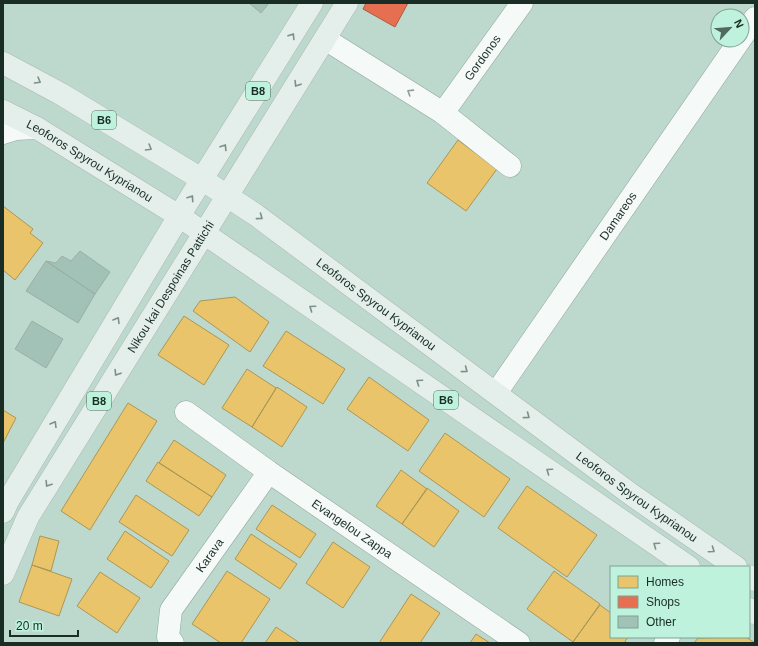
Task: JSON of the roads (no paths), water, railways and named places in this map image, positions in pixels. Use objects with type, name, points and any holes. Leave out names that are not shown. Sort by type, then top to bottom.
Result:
[{"type":"main road","name":"B8","points":[[3,512],[8,501],[179,216],[203,180],[312,3]]},
{"type":"main road","name":"Nikou kai Despoinas Pattichi","points":[[3,574],[28,517],[347,3]]},
{"type":"main road","name":"Leoforos Spyrou Kyprianou","points":[[3,64],[26,74],[203,180],[256,215],[632,495],[735,566]]},
{"type":"main road","name":"Leoforos Spyrou Kyprianou","points":[[3,111],[37,128],[179,216],[688,566]]},
{"type":"street","name":"Gordonos","points":[[444,113],[522,3]]},
{"type":"street","points":[[325,39],[444,113],[510,166]]},
{"type":"street","name":"Damareos","points":[[496,393],[734,48]]},
{"type":"street","points":[[3,133],[16,129],[37,128]]},
{"type":"street","name":"Evangelou Zappa","points":[[186,412],[268,472],[519,643]]},
{"type":"street","name":"Karava","points":[[173,643],[168,637],[171,610],[268,472]]}]
